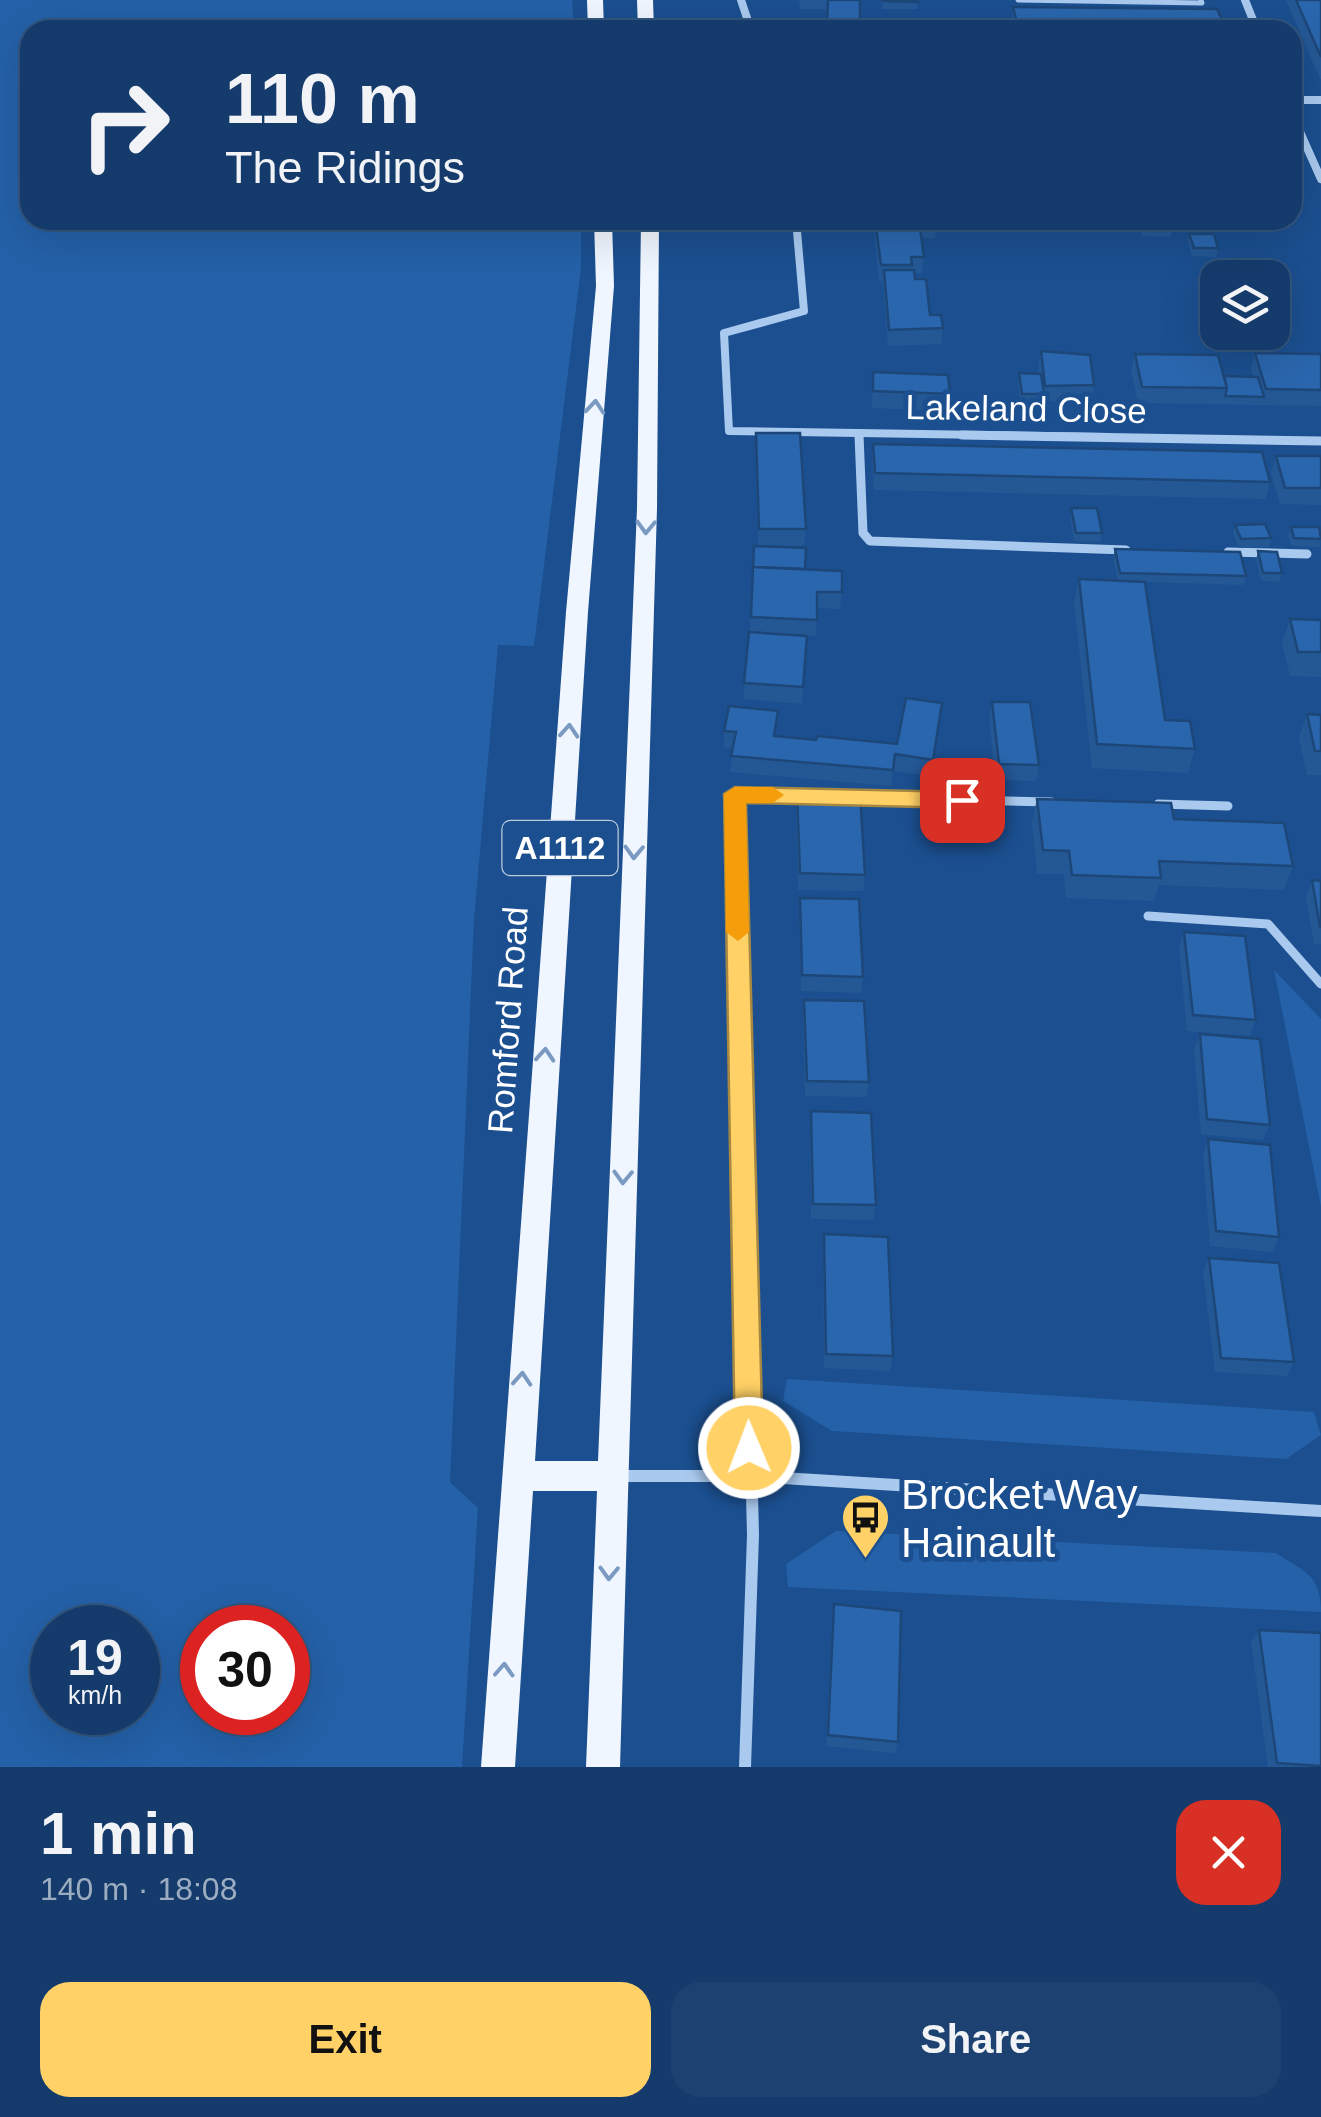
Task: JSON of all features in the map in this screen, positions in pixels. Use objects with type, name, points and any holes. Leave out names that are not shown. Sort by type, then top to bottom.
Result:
[{"type":"main road","name":"Romford Road","points":[[498,1767],[576,632],[606,286],[603,230]]},
{"type":"main road","name":"A1112","points":[[604,1767],[646,508],[650,230]]},
{"type":"main road","points":[[515,1476],[612,1476]]},
{"type":"street","points":[[1302,136],[1321,179]]},
{"type":"street","name":"Lakeland Close","points":[[797,230],[804,311],[724,333],[730,431],[1321,442]]},
{"type":"street","points":[[859,433],[862,533],[870,541],[1133,550]]},
{"type":"street","points":[[1210,552],[1306,554]]},
{"type":"street","points":[[745,1767],[753,1534],[735,794],[1070,802]]},
{"type":"street","points":[[1149,804],[1228,806]]},
{"type":"street","points":[[1148,916],[1268,924],[1321,984]]},
{"type":"street","points":[[612,1476],[750,1476],[1321,1511]]},
{"type":"lane","points":[[1018,0],[1202,4],[1201,0]]},
{"type":"shaded area","points":[[0,0],[572,0],[573,20],[20,20],[20,230],[581,230],[581,268],[534,646],[498,645],[474,920],[450,1482],[478,1508],[462,1767],[0,1767]]},
{"type":"shaded area","points":[[1274,970],[1321,1019],[1321,1207]]},
{"type":"shaded area","points":[[787,1379],[1314,1412],[1321,1435],[1286,1459],[832,1431],[783,1401]]},
{"type":"shaded area","points":[[836,1531],[1276,1553],[1314,1582],[1321,1612],[788,1587],[786,1564]]},
{"type":"building","points":[[828,0],[860,0],[860,20],[827,20]]},
{"type":"building","points":[[1296,0],[1321,0],[1321,57]]},
{"type":"building","points":[[1013,7],[1217,9],[1222,20],[1016,19]]},
{"type":"building","points":[[876,230],[920,230],[924,257],[911,257],[912,265],[881,265]]},
{"type":"building","points":[[1189,234],[1214,234],[1218,248],[1194,248]]},
{"type":"building","points":[[884,270],[914,270],[915,279],[926,279],[930,315],[941,315],[943,328],[889,330]]},
{"type":"building","points":[[1041,351],[1090,355],[1094,385],[1045,386]]},
{"type":"building","points":[[1255,353],[1321,354],[1321,390],[1266,389]]},
{"type":"building","points":[[1135,354],[1218,355],[1227,388],[1142,387]]},
{"type":"building","points":[[873,372],[948,375],[950,394],[873,391]]},
{"type":"building","points":[[1019,373],[1041,374],[1044,394],[1022,394]]},
{"type":"building","points":[[1224,376],[1258,377],[1264,397],[1225,396]]},
{"type":"building","points":[[756,433],[800,433],[806,529],[759,529]]},
{"type":"building","points":[[873,444],[1262,452],[1270,482],[875,473]]},
{"type":"building","points":[[1276,456],[1321,456],[1321,488],[1285,488]]},
{"type":"building","points":[[1071,508],[1097,508],[1102,533],[1076,533]]},
{"type":"building","points":[[1265,524],[1271,538],[1241,539],[1235,525]]},
{"type":"building","points":[[1291,527],[1319,527],[1321,539],[1294,538]]},
{"type":"building","points":[[754,546],[806,548],[805,569],[753,567]]},
{"type":"building","points":[[1115,549],[1240,552],[1246,576],[1120,573]]},
{"type":"building","points":[[1258,551],[1277,552],[1282,573],[1263,573]]},
{"type":"building","points":[[753,567],[842,571],[842,592],[817,592],[817,620],[751,617]]},
{"type":"building","points":[[1079,579],[1145,582],[1165,720],[1190,721],[1195,749],[1097,744]]},
{"type":"building","points":[[1290,619],[1321,620],[1321,652],[1298,652]]},
{"type":"building","points":[[749,632],[807,636],[803,687],[744,683]]},
{"type":"building","points":[[906,698],[942,703],[933,760],[895,754],[893,770],[731,756],[736,732],[724,731],[729,706],[778,711],[774,736],[897,744]]},
{"type":"building","points":[[992,702],[1030,702],[1039,765],[999,764]]},
{"type":"building","points":[[1307,714],[1321,715],[1321,751],[1315,751]]},
{"type":"building","points":[[797,792],[860,794],[865,875],[800,873]]},
{"type":"building","points":[[1037,799],[1171,803],[1174,819],[1284,823],[1293,866],[1159,861],[1161,878],[1072,875],[1069,851],[1043,850]]},
{"type":"building","points":[[1312,880],[1321,881],[1321,927],[1320,927]]},
{"type":"building","points":[[800,898],[859,899],[863,977],[802,975]]},
{"type":"building","points":[[1184,932],[1245,936],[1256,1020],[1193,1015]]},
{"type":"building","points":[[804,1000],[864,1001],[869,1082],[807,1081]]},
{"type":"building","points":[[1200,1034],[1260,1039],[1270,1125],[1207,1119]]},
{"type":"building","points":[[811,1111],[871,1113],[876,1205],[813,1204]]},
{"type":"building","points":[[1208,1139],[1270,1145],[1279,1237],[1216,1231]]},
{"type":"building","points":[[824,1234],[888,1237],[893,1356],[826,1354]]},
{"type":"building","points":[[1209,1258],[1279,1263],[1294,1362],[1221,1358]]},
{"type":"building","points":[[834,1604],[901,1611],[898,1742],[828,1735]]},
{"type":"building","points":[[1259,1630],[1321,1633],[1321,1766],[1277,1763]]},
{"type":"slow traffic","points":[[738,932],[735,794],[773,795]]},
{"type":"place","name":"Brocket Way Hainault","points":[[866,1560]]},
{"type":"route","points":[[749,1448],[735,794],[962,800]]}]
